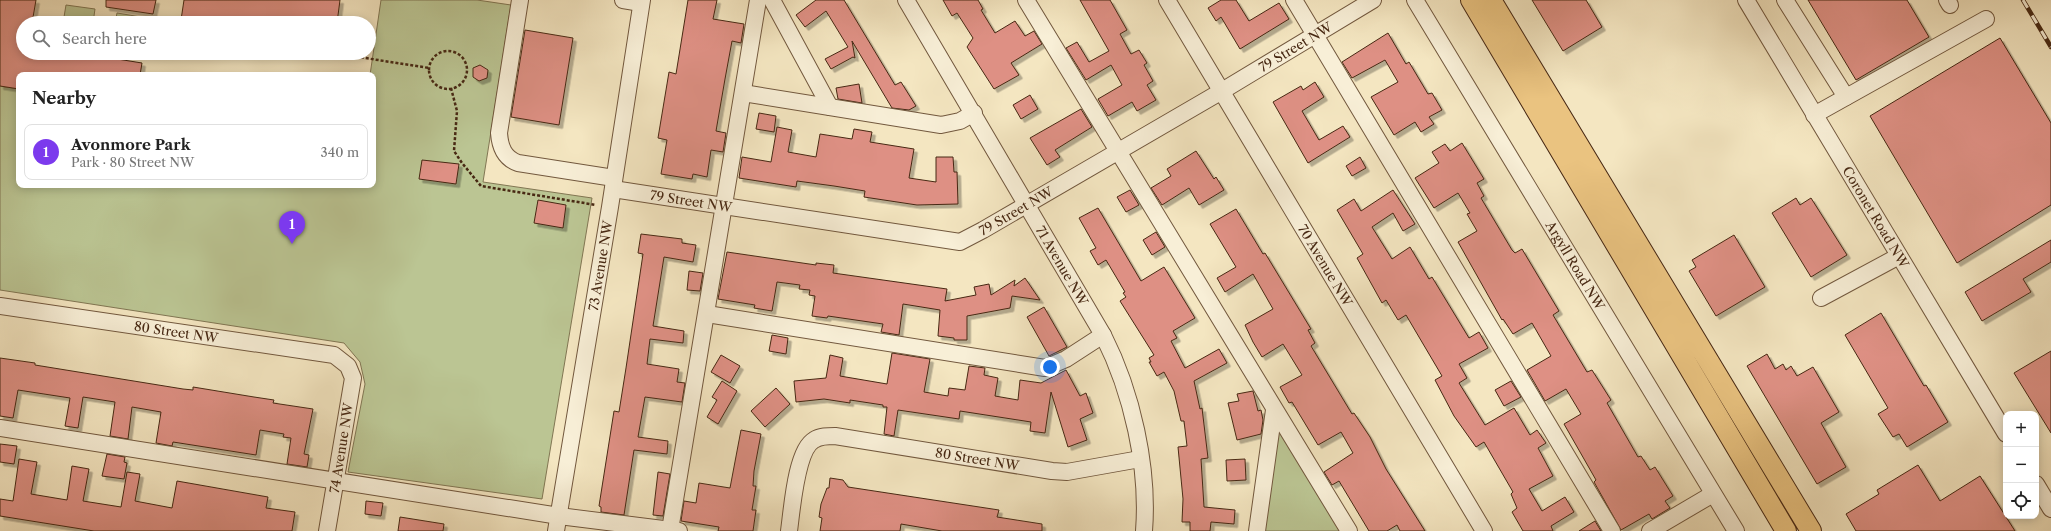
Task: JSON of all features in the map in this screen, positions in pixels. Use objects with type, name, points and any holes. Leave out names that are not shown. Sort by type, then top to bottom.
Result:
[{"type":"main road","points":[[1471,0],[1786,531]]},
{"type":"main road","points":[[1491,0],[1811,531]]},
{"type":"street","name":"79 Street NW","points":[[520,0],[499,133],[503,153],[508,158],[518,163],[724,207],[960,242],[1119,152],[1373,0]]},
{"type":"street","points":[[623,0],[641,2]]},
{"type":"street","points":[[0,428],[335,480],[557,523],[675,530],[707,314],[758,0]]},
{"type":"street","points":[[772,0],[830,107]]},
{"type":"street","name":"71 Avenue NW","points":[[906,0],[1104,335],[1116,360],[1125,386],[1140,459],[1144,487],[1144,531]]},
{"type":"street","points":[[1026,0],[1349,531]]},
{"type":"street","name":"70 Avenue NW","points":[[1167,0],[1484,531]]},
{"type":"street","points":[[1294,0],[1612,531]]},
{"type":"street","name":"Argyll Road NW","points":[[1415,0],[1736,531]]},
{"type":"street","name":"Coronet Road NW","points":[[1746,0],[2003,429]]},
{"type":"street","points":[[1785,0],[1846,97]]},
{"type":"street","name":"73 Avenue NW","points":[[557,523],[614,184],[641,2]]},
{"type":"street","points":[[1814,115],[1986,19]]},
{"type":"street","points":[[743,93],[941,125],[960,121],[974,113]]},
{"type":"street","points":[[1821,298],[1899,256]]},
{"type":"street","name":"80 Street NW","points":[[0,306],[334,355],[348,366]]},
{"type":"street","points":[[707,314],[1045,368],[1066,359],[1104,335]]},
{"type":"street","name":"74 Avenue NW","points":[[327,531],[353,378],[348,366]]},
{"type":"street","points":[[1257,531],[1274,410]]},
{"type":"street","name":"80 Street NW","points":[[789,531],[802,454],[814,440],[824,436],[835,436],[1052,471],[1067,472],[1140,459]]},
{"type":"street","points":[[2039,489],[2051,509]]},
{"type":"street","points":[[1650,531],[1713,494]]},
{"type":"path","points":[[450,51],[460,56],[466,66],[467,72],[465,78],[457,86],[444,88],[433,82],[430,76],[430,68],[433,58],[438,54],[450,51]]},
{"type":"path","points":[[376,60],[430,68]]},
{"type":"green space","points":[[381,0],[477,0],[511,5],[483,182],[592,198],[542,499],[348,472],[365,384],[360,362],[344,343],[0,290],[0,86],[16,89],[16,188],[376,188],[376,72],[370,72],[372,60],[376,60],[376,34]]},
{"type":"green space","points":[[66,5],[95,9],[94,16],[64,16]]},
{"type":"green space","points":[[117,13],[135,16],[116,16]]},
{"type":"green space","points":[[1278,425],[1342,531],[1261,531]]},
{"type":"building","points":[[0,0],[36,0],[33,16],[16,16],[16,60],[123,60],[142,63],[140,72],[16,72],[16,89],[0,86]]},
{"type":"building","points":[[106,0],[156,0],[153,14],[106,7]]},
{"type":"building","points":[[184,0],[340,0],[338,16],[182,16]]},
{"type":"building","points":[[688,0],[717,0],[713,19],[744,24],[741,43],[732,41],[716,131],[726,133],[723,152],[711,150],[707,177],[693,174],[692,179],[661,174],[667,140],[658,138],[669,72],[676,74]]},
{"type":"building","points":[[816,0],[844,0],[895,85],[901,82],[916,106],[909,110],[892,108],[852,41],[855,58],[853,57],[831,69],[825,59],[848,47],[826,11],[805,27],[796,15]]},
{"type":"building","points":[[943,0],[978,0],[983,9],[981,10],[995,33],[1015,21],[1025,36],[1034,31],[1042,44],[1011,63],[1019,75],[994,89],[967,47],[973,38],[957,13],[952,16]]},
{"type":"building","points":[[1080,0],[1110,0],[1127,30],[1120,34],[1131,54],[1139,50],[1147,63],[1144,65],[1153,81],[1147,85],[1156,100],[1137,111],[1132,102],[1108,116],[1098,99],[1122,85],[1111,65],[1086,80],[1066,48],[1077,42],[1089,62],[1109,51]]},
{"type":"building","points":[[1221,0],[1236,0],[1249,21],[1279,3],[1289,19],[1240,49],[1221,17],[1216,21],[1208,8]]},
{"type":"building","points":[[1532,0],[1586,0],[1602,27],[1563,51]]},
{"type":"building","points":[[1808,0],[1907,0],[1929,37],[1856,80]]},
{"type":"building","points":[[525,30],[573,38],[559,125],[511,117]]},
{"type":"building","points":[[1388,33],[1406,64],[1409,62],[1428,94],[1432,93],[1442,110],[1429,117],[1434,124],[1421,132],[1415,122],[1394,135],[1371,97],[1398,82],[1385,60],[1352,78],[1342,62]]},
{"type":"building","points":[[2000,38],[2051,123],[2051,205],[1957,263],[1870,116]]},
{"type":"building","points":[[480,65],[488,70],[487,78],[479,81],[473,77],[473,68]]},
{"type":"building","points":[[1315,82],[1324,97],[1302,111],[1319,140],[1343,126],[1350,137],[1308,163],[1273,102],[1301,86],[1303,90]]},
{"type":"building","points":[[859,84],[862,103],[838,99],[836,88]]},
{"type":"building","points":[[1030,95],[1038,109],[1021,119],[1013,105]]},
{"type":"building","points":[[1081,109],[1092,127],[1055,150],[1060,157],[1047,165],[1030,138]]},
{"type":"building","points":[[759,113],[776,116],[774,132],[756,129]]},
{"type":"building","points":[[777,127],[792,130],[788,152],[816,157],[820,134],[852,139],[854,129],[872,132],[870,142],[914,149],[909,178],[936,182],[936,157],[953,157],[954,172],[957,172],[958,204],[917,205],[864,197],[865,191],[834,186],[797,181],[796,187],[739,178],[742,157],[771,162]]},
{"type":"building","points":[[1462,143],[1484,179],[1477,183],[1484,196],[1481,198],[1512,250],[1515,253],[1522,249],[1559,311],[1553,315],[1587,372],[1592,370],[1611,400],[1607,403],[1638,457],[1641,456],[1650,470],[1655,467],[1673,496],[1665,501],[1670,508],[1652,519],[1649,514],[1621,530],[1594,482],[1596,480],[1564,424],[1581,414],[1566,389],[1545,401],[1527,370],[1551,356],[1532,323],[1513,334],[1503,319],[1502,320],[1458,242],[1477,231],[1467,214],[1470,213],[1458,193],[1434,208],[1415,178],[1439,163],[1432,152],[1445,144],[1450,151]]},
{"type":"building","points":[[1196,151],[1214,179],[1216,177],[1224,190],[1199,205],[1189,188],[1162,205],[1151,188],[1171,176],[1167,169]]},
{"type":"building","points":[[1360,157],[1366,168],[1352,176],[1346,166]]},
{"type":"building","points":[[422,160],[459,164],[456,184],[419,179]]},
{"type":"building","points":[[1130,190],[1139,205],[1126,212],[1117,197]]},
{"type":"building","points":[[1393,190],[1415,224],[1403,231],[1393,213],[1372,227],[1392,259],[1410,247],[1429,279],[1432,277],[1469,338],[1479,332],[1488,348],[1459,364],[1467,378],[1459,383],[1485,425],[1514,408],[1530,435],[1537,430],[1546,443],[1538,448],[1553,476],[1529,489],[1542,511],[1565,497],[1574,512],[1551,526],[1553,531],[1523,531],[1512,512],[1517,508],[1511,494],[1513,492],[1484,442],[1476,447],[1454,416],[1435,380],[1442,376],[1406,315],[1398,320],[1386,300],[1382,303],[1357,258],[1363,254],[1337,210],[1354,199],[1361,211]]},
{"type":"building","points":[[1796,198],[1800,205],[1811,198],[1847,255],[1811,277],[1772,213]]},
{"type":"building","points":[[538,200],[566,205],[563,228],[534,223]]},
{"type":"building","points":[[1098,208],[1141,281],[1164,267],[1195,318],[1173,331],[1177,338],[1171,341],[1185,368],[1219,349],[1227,363],[1194,381],[1200,409],[1202,408],[1208,458],[1201,459],[1204,507],[1235,510],[1234,524],[1211,522],[1210,531],[1190,531],[1190,522],[1182,522],[1183,499],[1178,447],[1187,446],[1184,421],[1181,421],[1174,391],[1164,372],[1157,376],[1149,362],[1151,362],[1149,358],[1154,355],[1120,301],[1126,297],[1123,293],[1125,292],[1106,260],[1098,265],[1090,251],[1096,248],[1079,218]]},
{"type":"building","points":[[1236,209],[1263,254],[1265,253],[1311,329],[1308,330],[1315,343],[1311,346],[1352,414],[1354,413],[1370,437],[1386,469],[1425,531],[1400,531],[1397,525],[1387,531],[1369,531],[1339,481],[1332,485],[1324,472],[1353,453],[1341,432],[1318,445],[1292,402],[1289,403],[1280,387],[1302,375],[1283,344],[1262,357],[1253,342],[1245,325],[1273,309],[1253,274],[1225,292],[1217,278],[1236,267],[1210,224]]},
{"type":"building","points":[[1156,232],[1165,247],[1152,255],[1143,240]]},
{"type":"building","points":[[641,234],[682,239],[682,243],[696,245],[693,262],[664,257],[653,326],[684,331],[683,343],[650,339],[647,364],[679,369],[677,382],[685,383],[682,402],[645,397],[638,437],[668,441],[667,454],[634,450],[624,515],[601,512],[601,507],[599,506],[614,411],[619,412],[626,368],[643,254],[638,253]]},
{"type":"building","points":[[1734,235],[1765,287],[1716,316],[1689,271],[1696,267],[1692,260]]},
{"type":"building","points":[[2051,240],[2051,262],[2023,279],[2031,292],[1982,321],[1965,292]]},
{"type":"building","points":[[727,252],[816,265],[816,263],[834,265],[833,273],[947,289],[945,301],[976,295],[974,287],[989,284],[991,295],[1015,280],[1014,286],[1025,278],[1040,300],[1012,296],[1010,308],[967,316],[967,340],[954,340],[954,338],[938,336],[940,310],[903,304],[899,335],[881,332],[883,324],[828,316],[827,318],[812,316],[815,296],[809,295],[810,290],[799,289],[800,285],[777,282],[772,311],[754,308],[755,305],[718,299]]},
{"type":"building","points":[[689,271],[703,273],[700,291],[687,290]]},
{"type":"building","points":[[1044,307],[1067,347],[1049,356],[1027,317]]},
{"type":"building","points":[[1881,313],[1924,386],[1926,385],[1948,422],[1907,447],[1899,434],[1893,437],[1878,414],[1888,408],[1845,335]]},
{"type":"building","points":[[772,335],[788,338],[786,354],[769,351]]},
{"type":"building","points":[[2051,351],[2051,433],[2039,414],[2039,411],[2037,411],[2014,373]]},
{"type":"building","points":[[892,353],[930,359],[924,392],[948,396],[949,388],[965,390],[969,366],[985,368],[984,375],[998,378],[995,396],[1018,400],[1020,380],[1041,383],[1066,370],[1080,396],[1086,393],[1093,413],[1080,419],[1087,440],[1068,447],[1051,392],[1045,433],[1030,431],[1031,422],[960,411],[959,419],[898,410],[894,436],[884,434],[887,407],[883,407],[883,405],[850,400],[850,403],[824,399],[796,402],[794,381],[826,378],[830,355],[843,358],[840,376],[887,384]]},
{"type":"building","points":[[1767,354],[1775,369],[1783,364],[1786,370],[1791,366],[1797,376],[1813,367],[1839,412],[1821,423],[1846,467],[1817,484],[1747,366]]},
{"type":"building","points":[[721,355],[740,366],[730,383],[711,372]]},
{"type":"building","points":[[0,358],[183,389],[193,390],[193,387],[274,400],[273,403],[313,409],[304,454],[309,455],[307,467],[287,464],[291,438],[283,437],[284,434],[260,430],[256,455],[173,442],[172,446],[156,443],[161,412],[132,407],[128,439],[110,436],[115,402],[83,397],[78,428],[65,426],[70,398],[18,390],[13,418],[0,416]]},
{"type":"building","points":[[722,381],[737,391],[718,424],[707,417],[717,400],[712,397]]},
{"type":"building","points":[[1511,381],[1521,397],[1504,406],[1495,390]]},
{"type":"building","points":[[776,388],[790,404],[765,427],[751,411]]},
{"type":"building","points":[[1253,391],[1258,411],[1261,410],[1263,420],[1261,434],[1237,440],[1228,403],[1239,401],[1237,394]]},
{"type":"building","points":[[741,430],[761,434],[754,471],[753,486],[756,486],[752,510],[756,510],[753,531],[718,531],[719,527],[681,521],[684,501],[696,503],[699,483],[730,488]]},
{"type":"building","points":[[0,444],[17,446],[14,464],[0,462]]},
{"type":"building","points":[[107,454],[125,457],[124,462],[127,463],[124,479],[102,476]]},
{"type":"building","points":[[19,459],[37,462],[31,494],[67,500],[72,466],[89,469],[83,501],[121,507],[127,472],[140,474],[135,501],[172,508],[177,481],[268,497],[266,508],[295,512],[292,531],[94,531],[0,516],[0,499],[13,501]]},
{"type":"building","points":[[1245,459],[1246,480],[1227,481],[1226,460]]},
{"type":"building","points":[[1918,465],[1940,501],[1980,476],[2003,512],[2003,519],[2007,519],[2015,531],[1856,531],[1846,514],[1879,494],[1877,490]]},
{"type":"building","points":[[658,472],[670,474],[663,516],[653,515]]},
{"type":"building","points":[[830,478],[843,480],[848,487],[999,510],[997,517],[1042,524],[1042,531],[942,531],[901,524],[900,531],[820,531],[822,518],[819,517],[821,504],[827,488],[829,488]]},
{"type":"building","points":[[366,501],[383,503],[381,516],[365,514]]},
{"type":"building","points":[[400,517],[444,524],[443,531],[398,531]]},
{"type":"building","points":[[1595,521],[1601,531],[1579,531]]},
{"type":"railway","points":[[2023,0],[2051,47]]},
{"type":"place","name":"Avonmore Park","points":[[292,244]]}]
